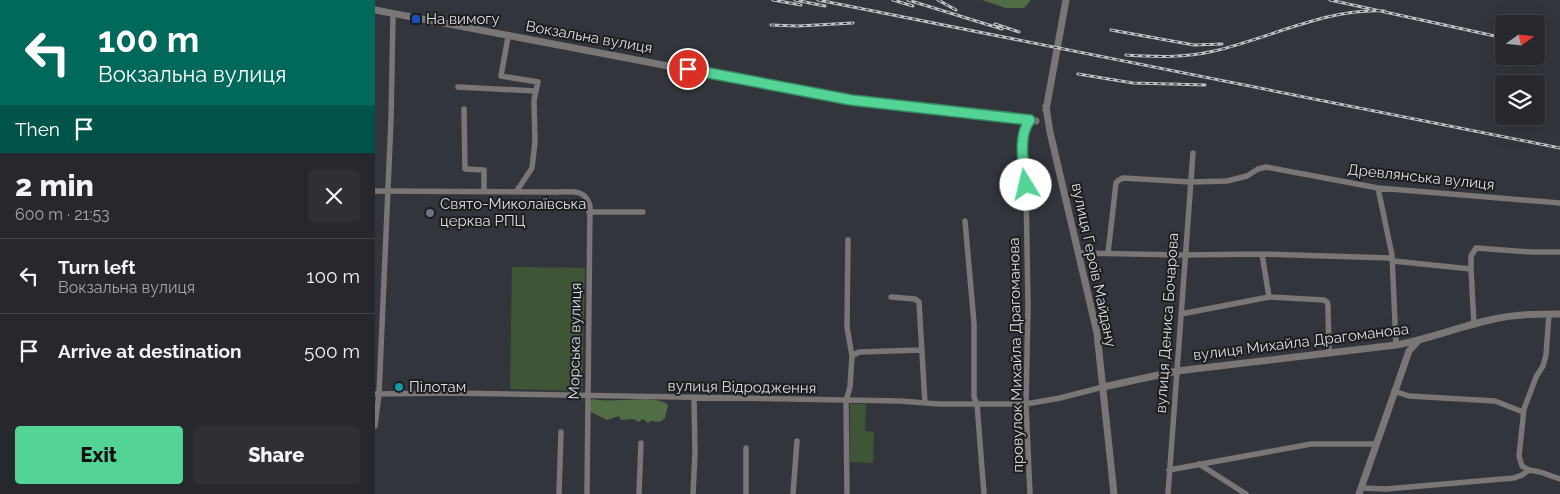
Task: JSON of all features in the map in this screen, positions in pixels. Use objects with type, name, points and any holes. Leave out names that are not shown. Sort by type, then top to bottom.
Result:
[{"type":"street","points":[[1033,120],[1042,118],[1046,107],[1066,0]]},
{"type":"street","name":"Вокзальна вулиця","points":[[375,10],[393,15],[851,100],[1033,120]]},
{"type":"street","points":[[375,426],[391,120],[393,15]]},
{"type":"street","points":[[498,89],[508,36]]},
{"type":"street","points":[[375,191],[515,192],[532,168],[535,142],[534,100],[538,82],[501,76]]},
{"type":"street","points":[[458,87],[536,90]]},
{"type":"street","name":"вулиця Героїв Майдану","points":[[1046,107],[1050,132],[1097,333],[1114,494]]},
{"type":"street","points":[[464,110],[465,169],[485,170],[484,192]]},
{"type":"street","points":[[1033,120],[1042,123],[1050,132]]},
{"type":"street","name":"провулок Михайла Драгоманова","points":[[1030,494],[1026,404],[1026,185],[1023,154],[1025,128],[1033,120]]},
{"type":"street","name":"вулиця Дениса Бочарова","points":[[1168,494],[1193,153]]},
{"type":"street","name":"Древлянська вулиця","points":[[1107,253],[1116,183],[1119,180],[1131,178],[1191,182],[1227,181],[1247,176],[1263,167],[1378,188],[1560,203]]},
{"type":"street","points":[[1378,188],[1393,261],[1396,345]]},
{"type":"street","name":"Морська вулиця","points":[[515,192],[580,193],[588,198],[587,494]]},
{"type":"street","points":[[589,212],[643,212]]},
{"type":"street","points":[[965,221],[974,323],[974,397],[977,404],[984,494]]},
{"type":"street","points":[[847,494],[846,400],[850,387],[852,356],[847,327],[848,240]]},
{"type":"street","points":[[1474,325],[1471,256],[1477,248],[1560,252]]},
{"type":"street","points":[[1079,253],[1184,256],[1262,254],[1390,258],[1393,261],[1471,269]]},
{"type":"street","points":[[1262,254],[1269,297]]},
{"type":"street","points":[[891,297],[915,299],[919,302],[925,403]]},
{"type":"street","points":[[1181,314],[1269,297],[1324,300],[1327,302],[1329,353]]},
{"type":"street","name":"вулиця Михайла Драгоманова","points":[[1103,387],[1177,371],[1417,342],[1494,319],[1534,314],[1560,314]]},
{"type":"street","points":[[1549,314],[1547,355],[1532,385],[1523,412],[1519,456],[1523,466],[1529,470],[1560,479]]},
{"type":"street","points":[[1417,342],[1409,351],[1361,491],[1514,478],[1523,475],[1529,470]]},
{"type":"street","points":[[852,356],[859,352],[921,350]]},
{"type":"street","name":"вулиця Відродження","points":[[377,394],[1026,404],[1103,387]]},
{"type":"street","points":[[1395,391],[1409,396],[1495,401],[1523,412]]},
{"type":"street","points":[[693,494],[695,453],[694,398]]},
{"type":"street","points":[[559,494],[561,432]]},
{"type":"street","points":[[793,494],[797,441]]},
{"type":"street","points":[[639,494],[641,443]]},
{"type":"street","points":[[1169,470],[1311,444],[1376,444]]},
{"type":"street","points":[[746,448],[746,494]]},
{"type":"street","points":[[1199,464],[1246,494]]},
{"type":"green space","points":[[982,0],[1031,0],[1024,8],[1006,8]]},
{"type":"green space","points":[[512,267],[585,268],[582,391],[510,389]]},
{"type":"green space","points":[[593,399],[643,399],[654,400],[668,405],[665,418],[660,422],[651,421],[648,423],[643,419],[639,422],[633,419],[621,420],[619,416],[607,420],[589,411],[590,401]]},
{"type":"green space","points":[[850,404],[866,404],[865,431],[874,432],[873,463],[850,462]]},
{"type":"railway","points":[[773,0],[801,5]]},
{"type":"railway","points":[[795,0],[825,6]]},
{"type":"railway","points":[[818,0],[1560,148]]},
{"type":"railway","points":[[893,0],[913,6]]},
{"type":"railway","points":[[908,0],[1002,29]]},
{"type":"railway","points":[[938,0],[956,10]]},
{"type":"railway","points":[[1330,0],[1495,36]]},
{"type":"railway","points":[[1126,55],[1192,55],[1214,51],[1341,14],[1385,11]]},
{"type":"railway","points":[[771,25],[798,26],[853,23]]},
{"type":"railway","points":[[995,24],[1019,32]]},
{"type":"railway","points":[[1111,30],[1194,45],[1222,44]]},
{"type":"railway","points":[[1078,74],[1133,83],[1205,85]]},
{"type":"place","name":"На вимогу","points":[[416,19]]},
{"type":"place","name":"Свято-Миколаївська церква РПЦ","points":[[430,213]]},
{"type":"place","name":"Пілотам","points":[[399,387]]},
{"type":"route","points":[[688,69],[851,100],[1030,120],[1025,128],[1023,141],[1022,163],[1026,185]]}]
